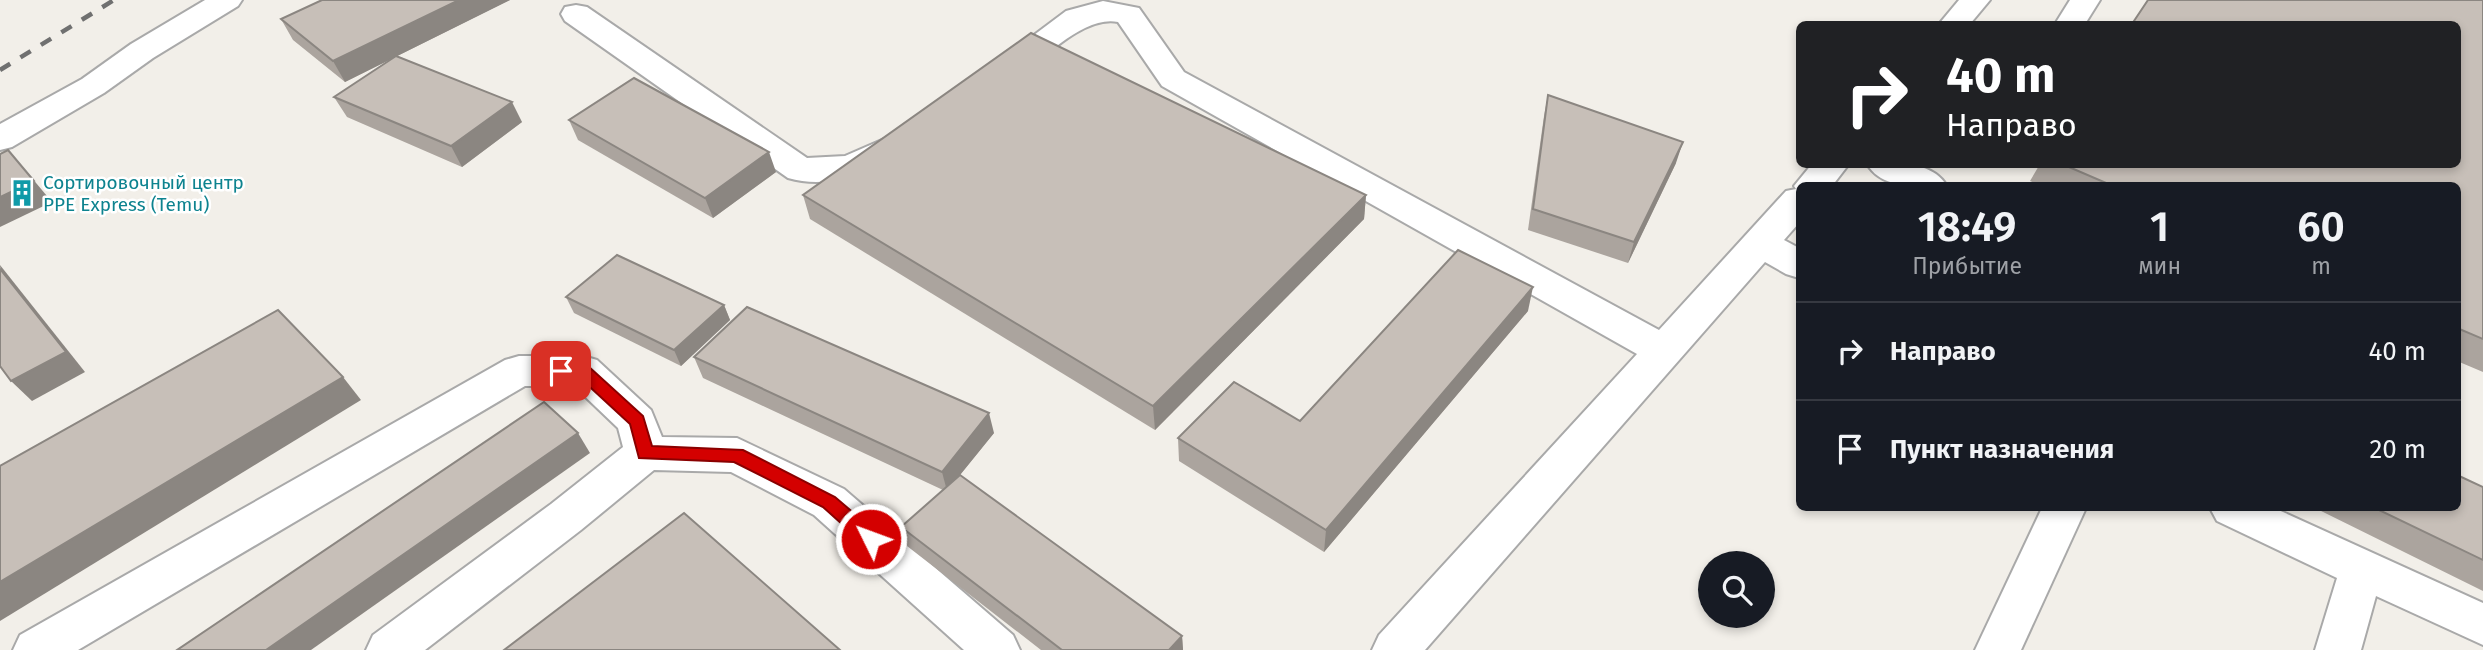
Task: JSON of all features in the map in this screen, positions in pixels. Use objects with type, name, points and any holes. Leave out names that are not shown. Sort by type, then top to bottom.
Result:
[{"type":"lane","points":[[0,139],[93,86],[142,51],[227,0]]},
{"type":"lane","points":[[1957,21],[1975,0]]},
{"type":"lane","points":[[2072,21],[2085,0]]},
{"type":"lane","points":[[981,90],[1077,18],[1103,10],[1128,15],[1173,79],[1664,351]]},
{"type":"lane","points":[[576,13],[800,170],[852,167],[917,135]]},
{"type":"lane","points":[[1816,182],[1828,168]]},
{"type":"lane","points":[[1892,168],[1922,182]]},
{"type":"lane","points":[[1395,650],[1796,203]]},
{"type":"lane","points":[[1761,243],[1796,263]]},
{"type":"lane","points":[[36,650],[519,371],[583,371],[637,421],[645,453]]},
{"type":"lane","points":[[388,650],[566,517],[645,453],[737,455],[829,502],[996,650]]},
{"type":"lane","points":[[1998,650],[2063,511]]},
{"type":"lane","points":[[2239,511],[2483,625]]},
{"type":"lane","points":[[2338,650],[2362,567]]},
{"type":"building","points":[[322,0],[459,0],[333,61],[281,19]]},
{"type":"building","points":[[2148,0],[2483,0],[2483,339],[2461,330],[2461,182],[2104,182],[2071,168],[2461,168],[2461,21],[2134,21]]},
{"type":"building","points":[[1031,33],[1366,195],[1153,406],[803,195]]},
{"type":"building","points":[[396,56],[512,102],[451,146],[334,97]]},
{"type":"building","points":[[634,78],[769,152],[705,198],[569,120]]},
{"type":"building","points":[[1548,95],[1683,142],[1634,242],[1533,209]]},
{"type":"building","points":[[8,150],[34,181],[0,197],[0,154]]},
{"type":"building","points":[[1458,250],[1533,287],[1326,530],[1178,438],[1234,382],[1300,421]]},
{"type":"building","points":[[617,255],[724,305],[674,350],[566,297]]},
{"type":"building","points":[[0,269],[66,352],[11,381],[0,366]]},
{"type":"building","points":[[747,307],[989,413],[942,472],[694,357]]},
{"type":"building","points":[[278,310],[343,377],[0,582],[0,466]]},
{"type":"building","points":[[544,402],[578,433],[266,650],[177,650]]},
{"type":"building","points":[[960,475],[1182,636],[1169,650],[1062,650],[901,527]]},
{"type":"building","points":[[2461,477],[2483,487],[2483,560],[2381,511],[2461,511]]},
{"type":"building","points":[[684,513],[840,650],[504,650]]},
{"type":"railway","points":[[0,70],[114,0]]},
{"type":"place","name":"Сортировочный центр PPE Express (Temu)","points":[[22,193]]},
{"type":"route","points":[[561,371],[583,371],[637,421],[645,453],[737,455],[829,502],[871,539]]}]
